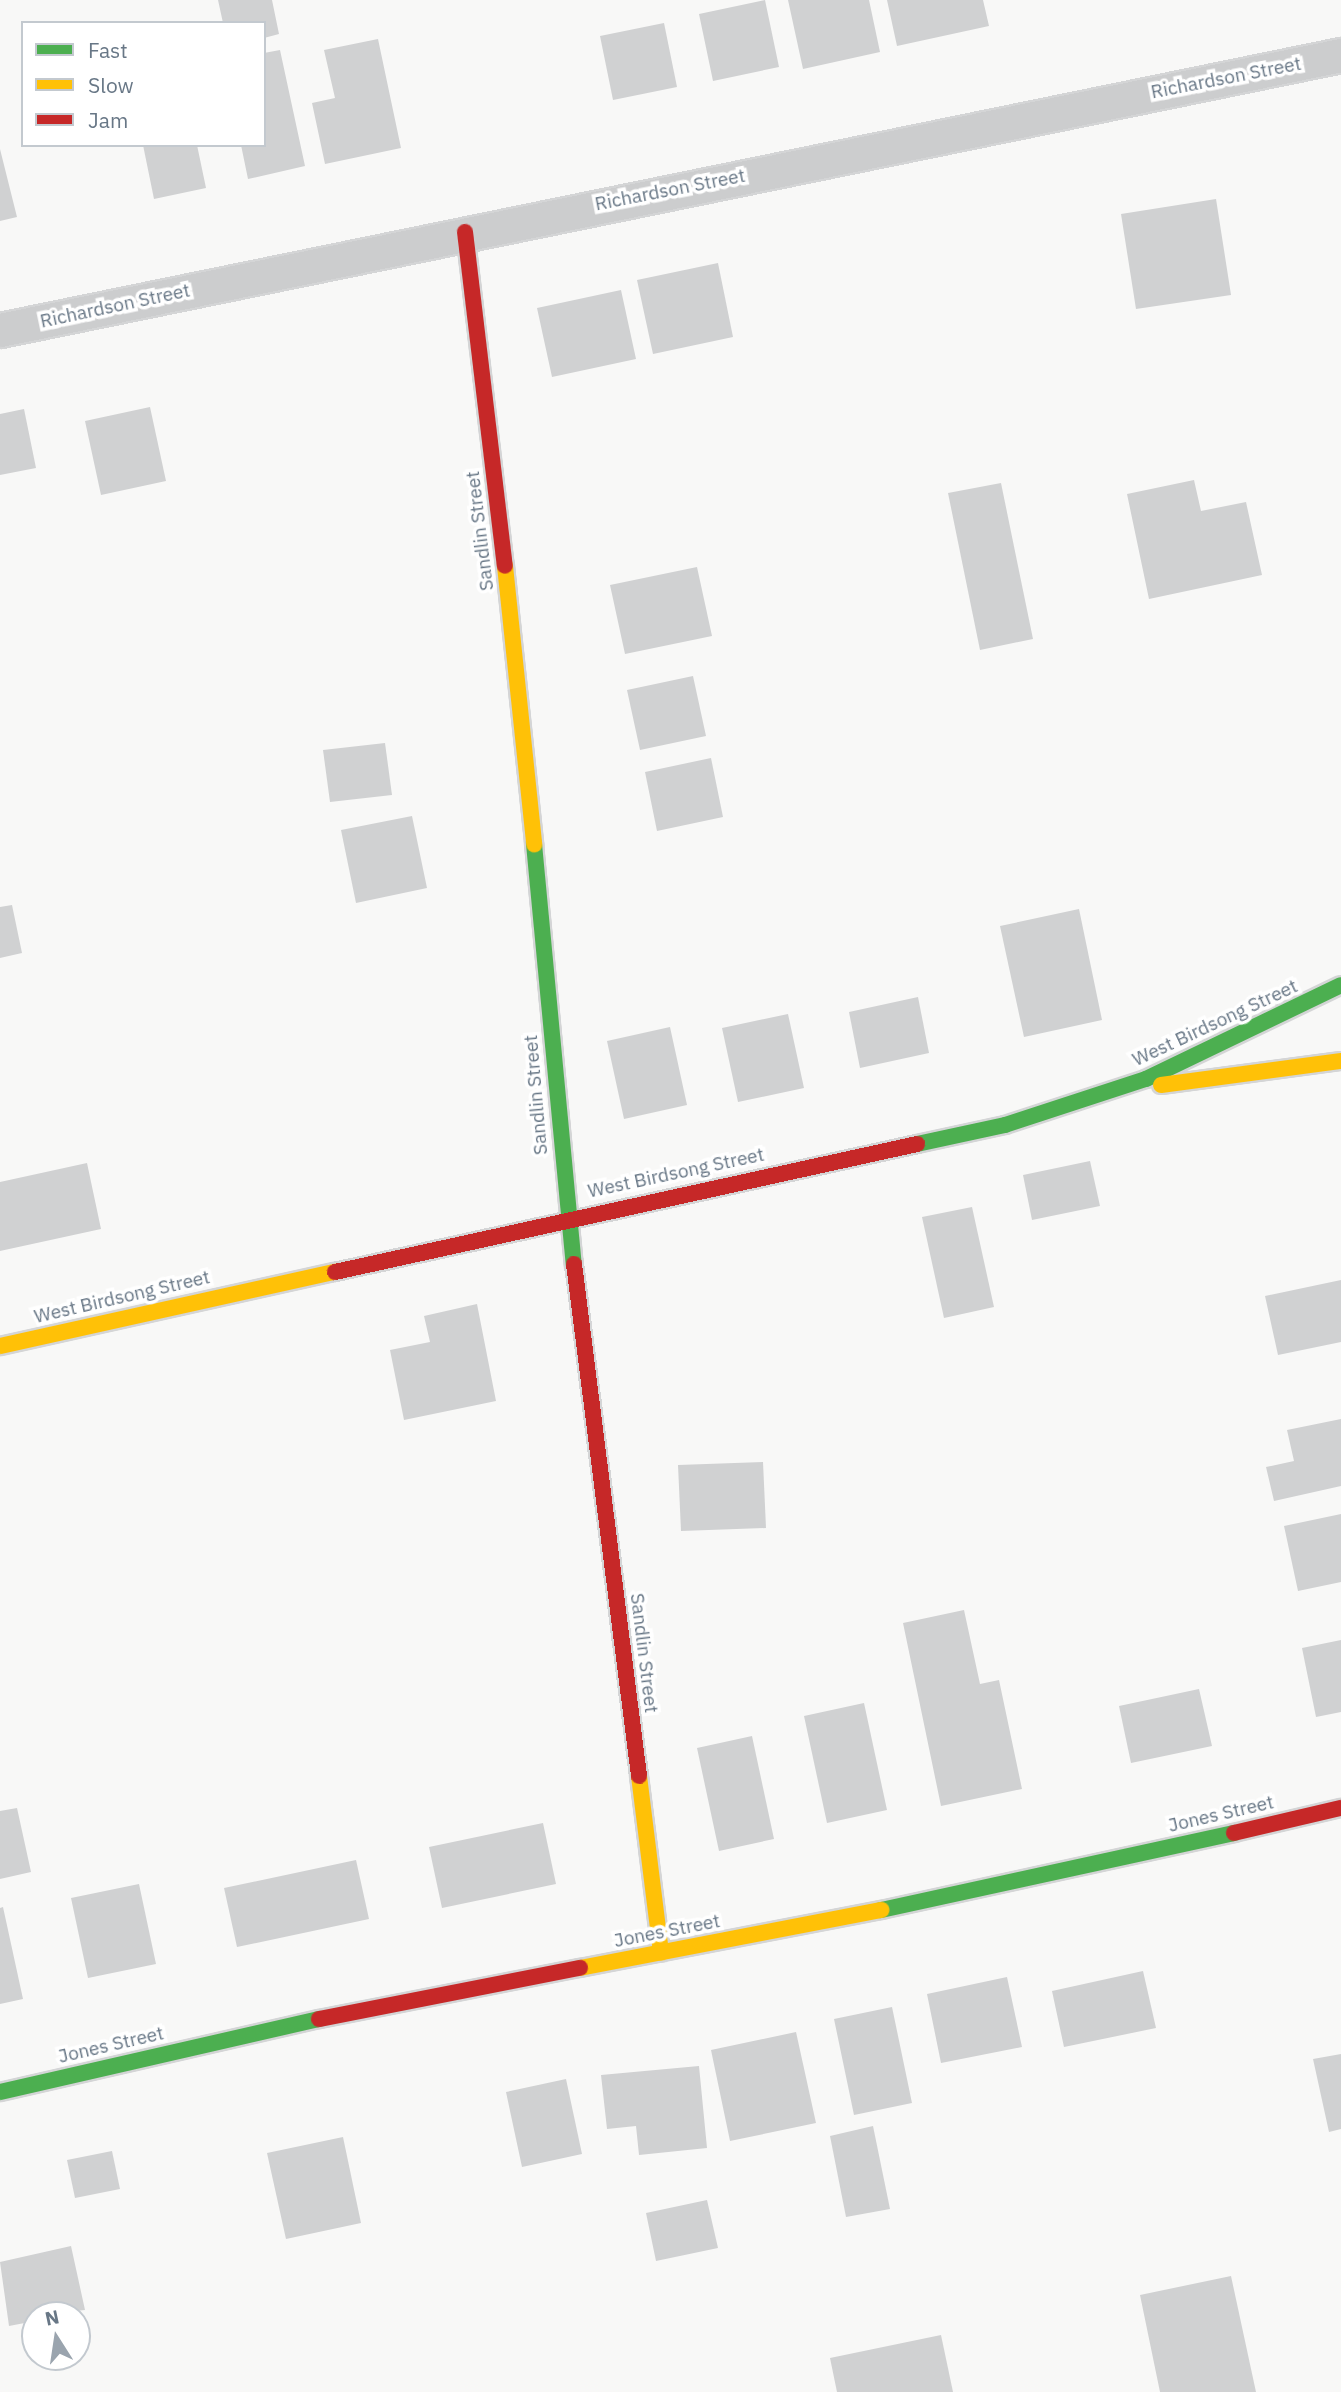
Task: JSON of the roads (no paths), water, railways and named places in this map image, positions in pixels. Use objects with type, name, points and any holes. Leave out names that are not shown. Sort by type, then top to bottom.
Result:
[{"type":"street","name":"Richardson Street","points":[[0,330],[465,232],[1341,55]]},
{"type":"street","name":"Sandlin Street","points":[[465,232],[522,708],[568,1218],[661,1953]]},
{"type":"street","name":"West Birdsong Street","points":[[0,1346],[568,1218],[1005,1125],[1117,1091],[1341,985]]},
{"type":"street","points":[[1117,1091],[1341,1061]]},
{"type":"street","name":"Jones Street","points":[[0,2092],[356,2011],[982,1891],[1341,1808]]}]
